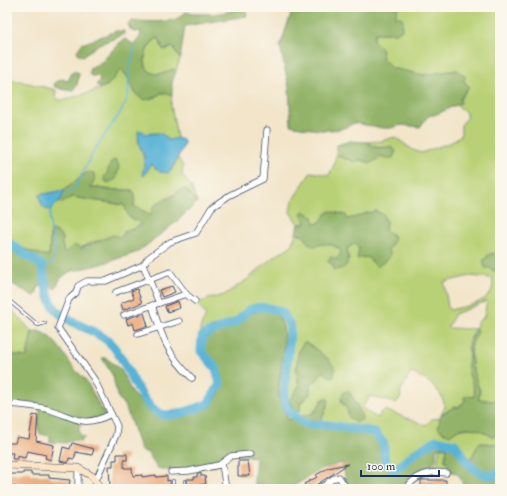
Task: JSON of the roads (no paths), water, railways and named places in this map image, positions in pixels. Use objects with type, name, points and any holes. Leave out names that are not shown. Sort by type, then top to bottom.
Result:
[{"type":"main road","points":[[7,465],[78,468],[87,472],[96,480],[101,489]]},
{"type":"street","points":[[96,480],[118,431],[94,379],[58,328],[65,308],[70,298],[76,293],[78,286],[87,280],[106,281],[143,265],[148,258],[170,242],[196,233],[212,207],[230,195],[263,179],[267,130]]},
{"type":"street","points":[[143,265],[159,303]]},
{"type":"street","points":[[116,292],[170,272],[186,294],[195,301]]},
{"type":"street","points":[[124,315],[186,294]]},
{"type":"street","points":[[152,305],[166,347],[182,368],[192,378]]},
{"type":"street","points":[[138,334],[179,322]]},
{"type":"street","points":[[7,404],[44,409],[82,422],[92,422],[111,414]]},
{"type":"street","points":[[171,472],[189,471],[222,464],[231,456],[251,454]]},
{"type":"street","points":[[222,464],[226,489]]},
{"type":"street","points":[[78,468],[78,489]]},
{"type":"street","points":[[406,489],[411,483],[429,472],[446,473]]},
{"type":"street","points":[[317,489],[326,486],[334,478],[339,477],[347,489]]},
{"type":"street","points":[[381,489],[386,489]]},
{"type":"lane","points":[[7,299],[38,325],[45,323]]},
{"type":"lane","points":[[172,489],[173,481]]},
{"type":"lane","points":[[184,481],[185,489]]},
{"type":"water","points":[[138,131],[143,131],[146,134],[161,133],[169,140],[177,138],[184,140],[184,145],[171,171],[168,173],[160,172],[151,164],[144,176],[142,175],[144,155],[142,148],[139,145]]},
{"type":"water","points":[[64,190],[62,198],[51,210],[45,209],[42,206],[39,195]]},
{"type":"waterway","points":[[63,195],[74,189],[95,149],[120,113],[128,97],[129,70],[135,48]]},
{"type":"waterway","points":[[42,267],[52,263],[55,250],[50,223],[51,210]]},
{"type":"waterway","points":[[7,241],[25,255],[41,264],[49,298],[56,310],[63,316],[97,334],[112,345],[118,352],[146,402],[161,414],[178,414],[208,404],[220,384],[216,368],[201,351],[202,337],[213,330],[236,322],[252,309],[260,307],[269,308],[282,312],[290,325],[284,398],[287,408],[296,417],[308,425],[320,424],[374,432],[384,444],[384,456],[386,462],[395,470],[415,453],[436,440],[455,444],[469,464],[477,471],[492,475],[500,471]]}]
